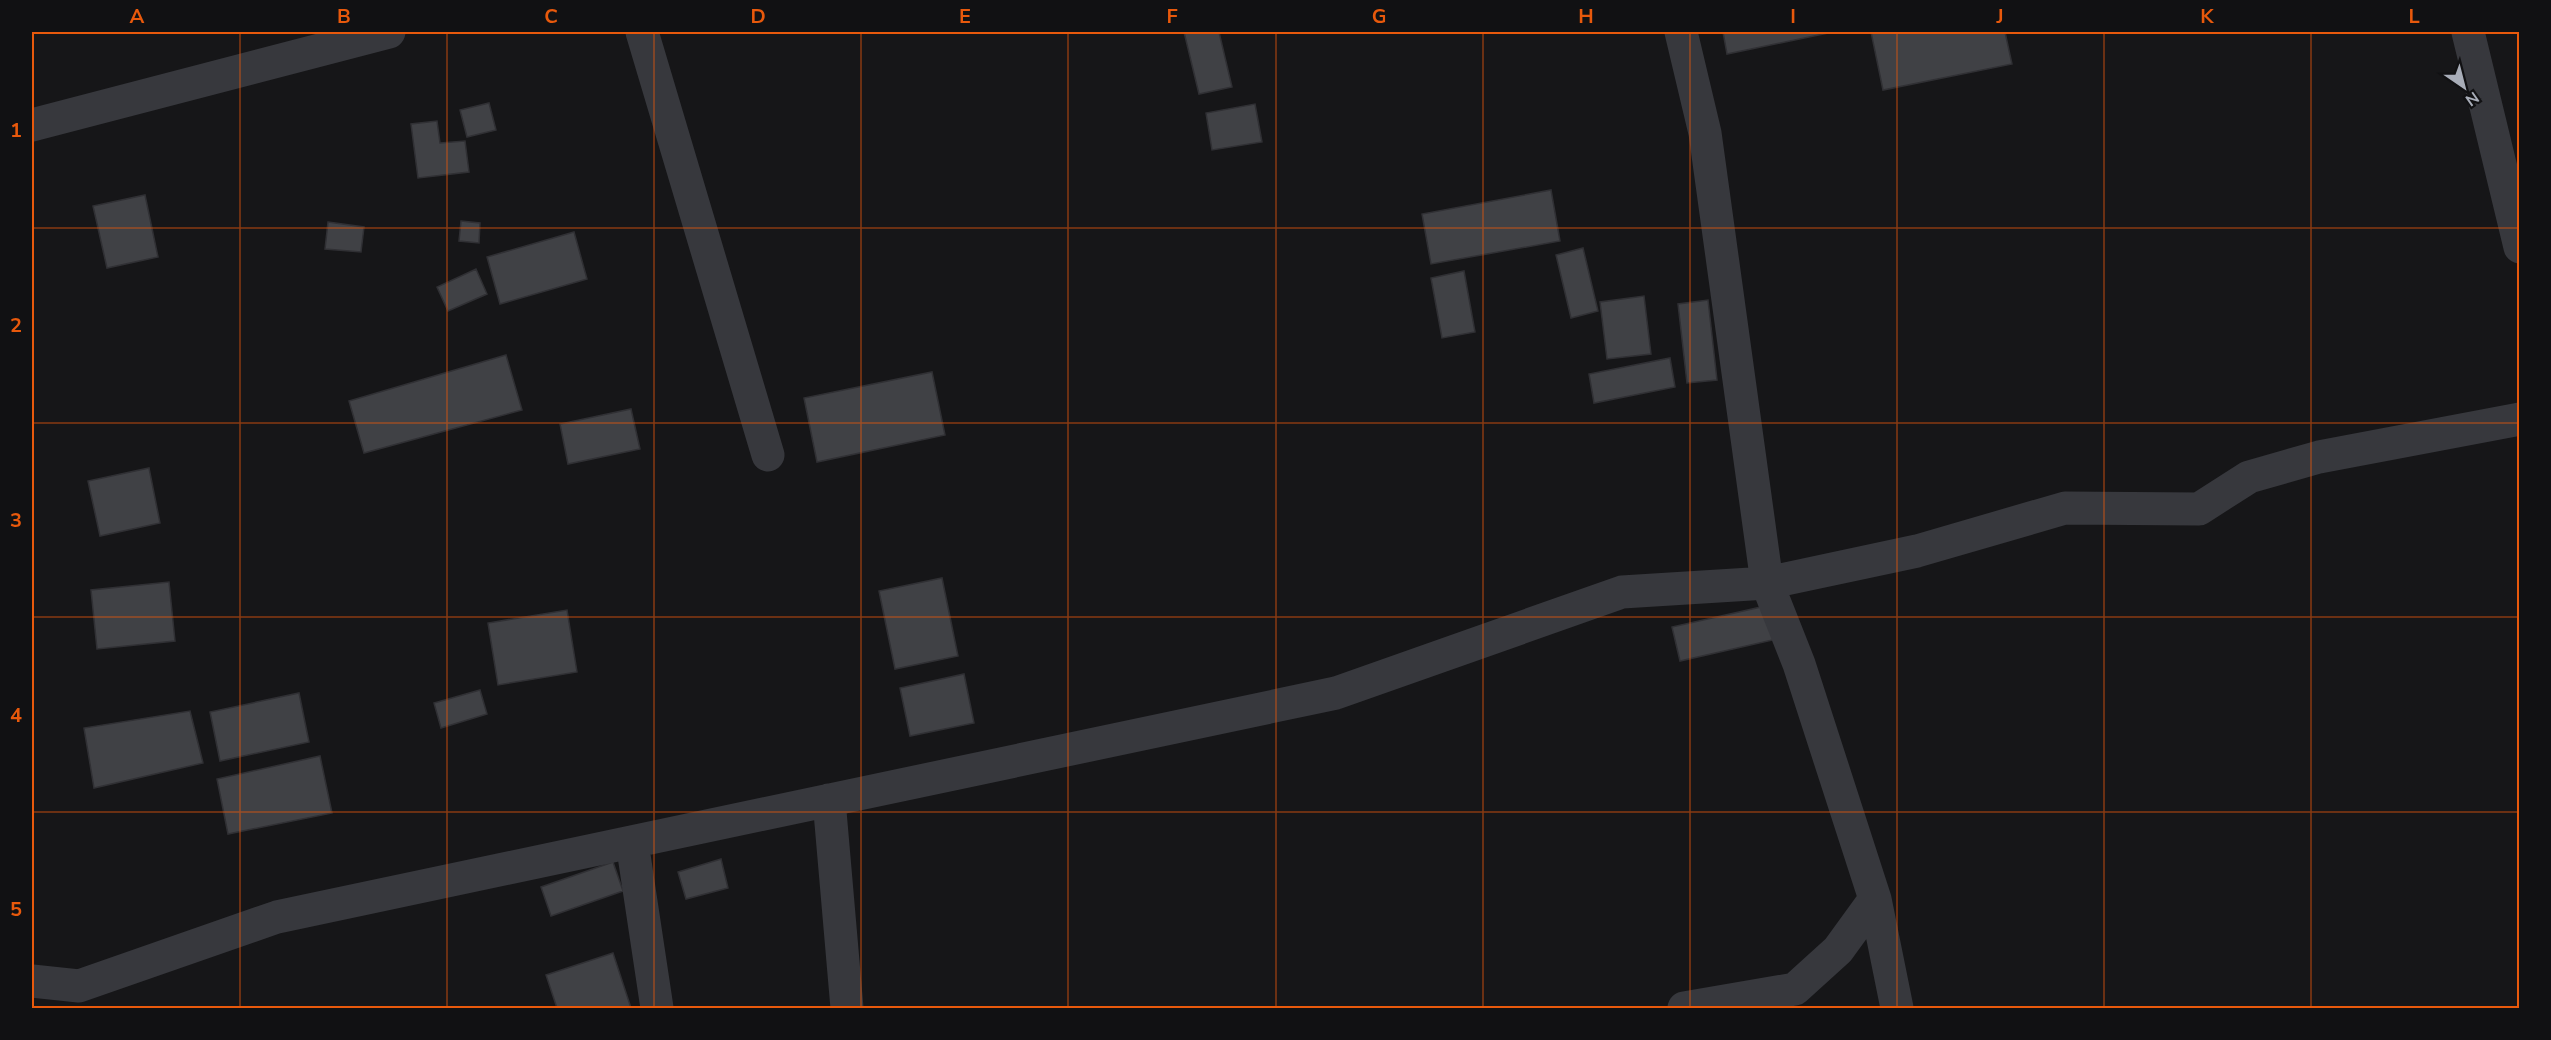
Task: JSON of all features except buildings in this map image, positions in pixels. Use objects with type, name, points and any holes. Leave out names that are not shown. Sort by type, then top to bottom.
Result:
[{"type":"street","points":[[32,125],[388,32]]},
{"type":"street","points":[[642,32],[768,455]]},
{"type":"street","points":[[1681,32],[1705,133],[1767,583],[1799,664],[1875,898],[1897,1008]]},
{"type":"street","points":[[2468,32],[2520,247]]},
{"type":"street","points":[[32,981],[79,986],[277,917],[1336,693],[1622,592],[1767,583],[1917,551],[2065,508],[2199,509],[2249,477],[2319,457],[2520,419]]},
{"type":"street","points":[[829,800],[847,1008]]},
{"type":"street","points":[[632,842],[657,1008]]},
{"type":"street","points":[[1684,1008],[1795,989],[1838,950],[1875,898]]}]
